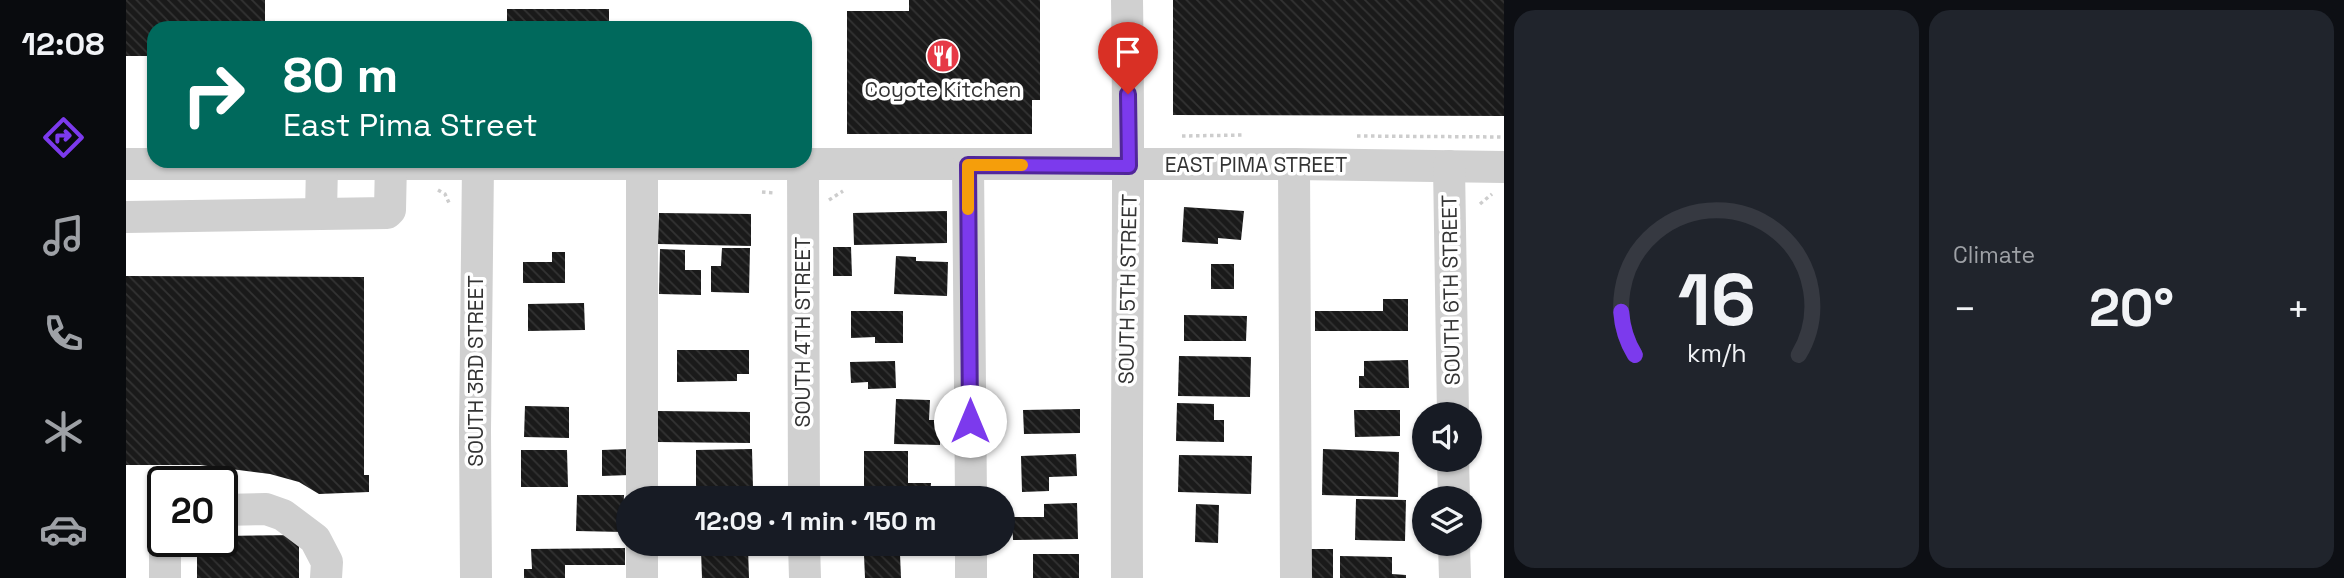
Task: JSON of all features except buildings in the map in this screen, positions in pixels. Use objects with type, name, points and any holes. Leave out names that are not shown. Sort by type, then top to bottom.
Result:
[{"type":"street","name":"SOUTH 5TH STREET","points":[[1127,0],[1127,578]]},
{"type":"street","name":"EAST PIMA STREET","points":[[126,164],[147,164]]},
{"type":"street","name":"EAST PIMA STREET","points":[[812,164],[1294,164],[1504,167]]},
{"type":"street","points":[[1294,164],[1296,578]]},
{"type":"street","points":[[968,165],[971,486]]},
{"type":"street","name":"SOUTH 6TH STREET","points":[[1449,166],[1452,402]]},
{"type":"street","points":[[166,168],[166,216]]},
{"type":"street","points":[[321,214],[322,168]]},
{"type":"street","points":[[126,217],[387,213],[390,210],[391,168]]},
{"type":"street","name":"SOUTH 3RD STREET","points":[[476,578],[478,168]]},
{"type":"street","points":[[642,168],[642,486]]},
{"type":"street","name":"SOUTH 4TH STREET","points":[[803,168],[804,486]]},
{"type":"street","points":[[238,510],[266,509],[283,516],[315,539],[327,562],[326,578]]},
{"type":"street","points":[[642,556],[642,578]]},
{"type":"street","points":[[804,556],[805,578]]},
{"type":"street","points":[[971,556],[971,578]]},
{"type":"street","points":[[1454,556],[1455,578]]},
{"type":"street","points":[[165,557],[165,578]]},
{"type":"path","points":[[824,207],[833,197],[850,189]]},
{"type":"path","points":[[750,192],[774,193]]},
{"type":"slow traffic","points":[[968,209],[968,165],[1022,165]]},
{"type":"place","name":"Coyote Kitchen","points":[[943,56]]},
{"type":"route","points":[[970,421],[968,165],[1129,166],[1128,94]]}]
